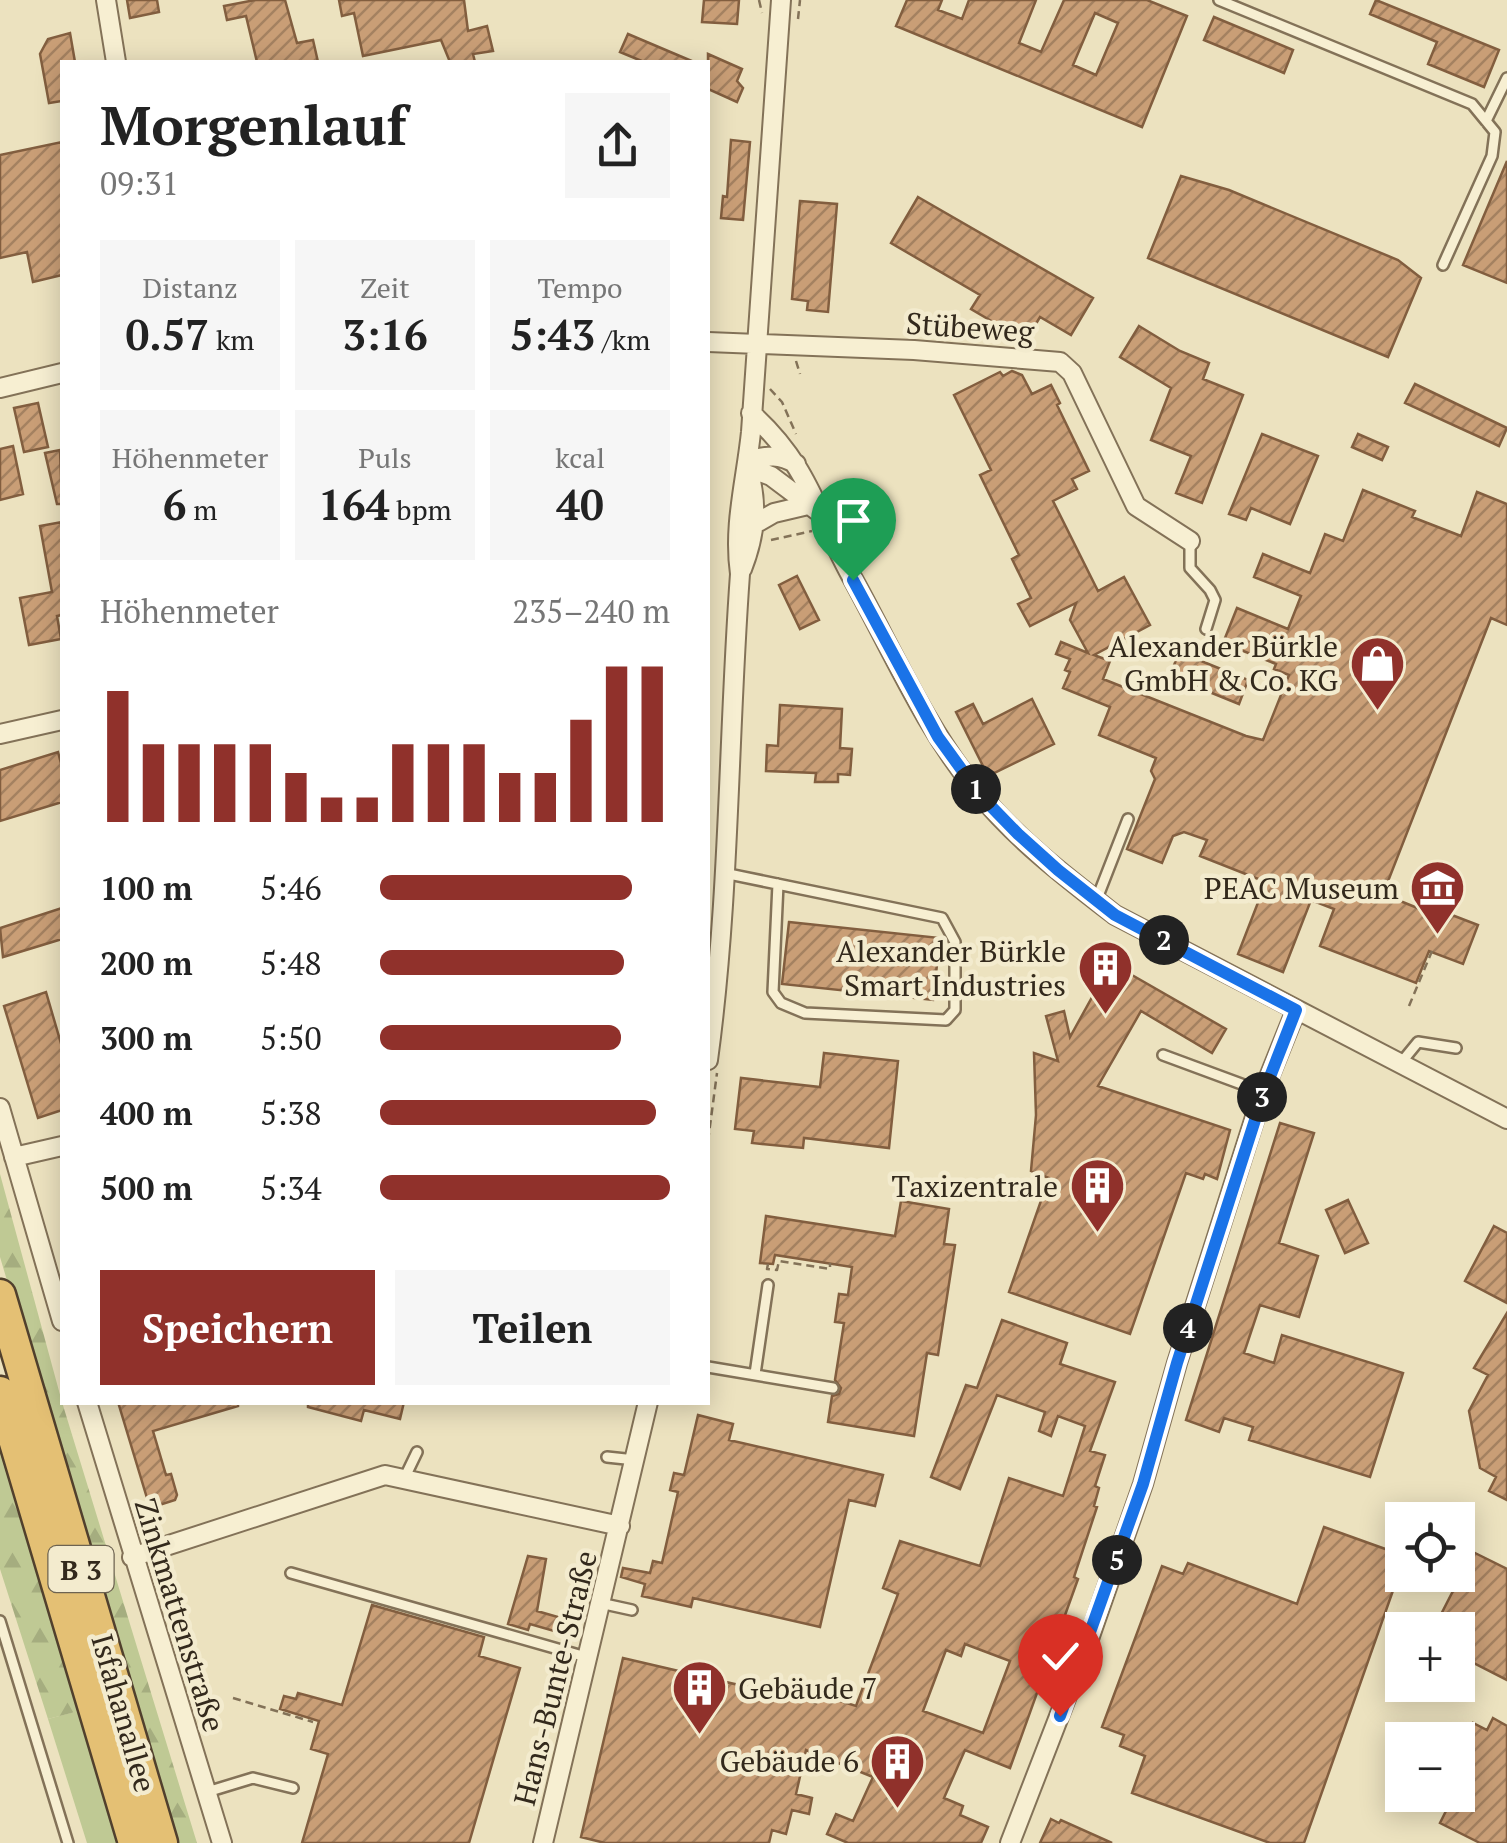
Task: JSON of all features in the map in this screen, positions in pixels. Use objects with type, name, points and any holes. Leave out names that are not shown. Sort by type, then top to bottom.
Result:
[{"type":"highway","name":"Isfahanallee","points":[[0,1295],[162,1843]]},
{"type":"highway","name":"Isfahanallee","points":[[0,1392],[134,1843]]},
{"type":"street","points":[[106,0],[116,60]]},
{"type":"street","points":[[710,1043],[724,873],[740,574],[738,514],[748,464],[781,0]]},
{"type":"street","name":"Stübeweg","points":[[710,342],[914,350],[1060,362],[1072,373],[1136,506],[1190,542]]},
{"type":"street","points":[[0,388],[60,373]]},
{"type":"street","points":[[751,413],[781,442],[801,471],[820,516],[912,690],[958,766],[1018,834],[1115,915],[1507,1120]]},
{"type":"street","points":[[748,464],[772,455],[784,456],[801,471]]},
{"type":"street","points":[[748,464],[771,476],[820,516]]},
{"type":"street","points":[[740,574],[751,545],[756,498],[748,464]]},
{"type":"street","points":[[752,525],[774,512],[820,516]]},
{"type":"street","points":[[0,734],[60,720]]},
{"type":"street","points":[[1010,1843],[1089,1640],[1143,1484],[1177,1363],[1264,1092],[1296,1010]]},
{"type":"street","points":[[0,1108],[60,1314]]},
{"type":"street","points":[[14,1156],[60,1146]]},
{"type":"street","name":"Zinkmattenstraße","points":[[87,1405],[222,1843]]},
{"type":"street","name":"Hans-Bunte-Straße","points":[[543,1843],[647,1405]]},
{"type":"street","name":"Hans-Bunte-Straße","points":[[132,1556],[385,1475],[620,1526]]},
{"type":"lane","points":[[1219,0],[1472,104],[1495,132],[1492,156],[1443,265]]},
{"type":"lane","points":[[1486,122],[1507,78]]},
{"type":"lane","points":[[1190,542],[1190,568],[1215,600],[1206,628]]},
{"type":"lane","points":[[1096,900],[1128,819]]},
{"type":"lane","points":[[724,873],[778,884],[942,918],[956,942],[955,1010],[946,1020],[805,1013],[780,1004],[773,992],[778,884]]},
{"type":"lane","points":[[1400,1064],[1418,1042],[1456,1048]]},
{"type":"lane","points":[[1163,1055],[1264,1092]]},
{"type":"lane","points":[[755,1374],[768,1285]]},
{"type":"lane","points":[[710,1367],[834,1388]]},
{"type":"lane","points":[[404,1479],[418,1452]]},
{"type":"lane","points":[[607,1457],[635,1460]]},
{"type":"lane","points":[[292,1572],[589,1658]]},
{"type":"lane","points":[[600,1603],[632,1610]]},
{"type":"lane","points":[[0,1621],[68,1843]]},
{"type":"lane","points":[[207,1792],[252,1778],[293,1788]]},
{"type":"path","points":[[796,364],[800,374]]},
{"type":"path","points":[[767,385],[782,402],[808,462],[801,471]]},
{"type":"path","points":[[751,545],[820,516]]},
{"type":"path","points":[[1408,1006],[1432,951]]},
{"type":"path","points":[[768,1264],[767,1268],[778,1270],[778,1261],[830,1269],[830,1263]]},
{"type":"path","points":[[233,1698],[313,1722]]},
{"type":"green space","points":[[0,1174],[60,1405],[197,1843],[175,1843],[0,1257]]},
{"type":"green space","points":[[0,1433],[123,1843],[87,1843],[48,1719],[78,1711],[0,1454]]},
{"type":"green space","points":[[0,1454],[79,1711],[48,1719],[0,1569]]},
{"type":"building","points":[[127,0],[157,0],[159,12],[130,18]]},
{"type":"building","points":[[285,0],[297,43],[313,40],[318,60],[257,60],[246,16],[227,20],[224,6]]},
{"type":"building","points":[[339,0],[464,0],[468,31],[487,26],[493,51],[473,54],[474,60],[449,60],[441,40],[363,56],[354,13],[342,16]]},
{"type":"building","points":[[704,0],[739,0],[737,24],[702,22]]},
{"type":"building","points":[[907,0],[942,0],[938,10],[962,19],[969,0],[1036,0],[1019,43],[1041,52],[1064,0],[1147,0],[1187,16],[1142,127],[896,26]],"holes":[[[1095,13],[1118,23],[1096,75],[1073,65]]]},
{"type":"building","points":[[1376,0],[1499,50],[1484,87],[1428,64],[1437,42],[1370,14]]},
{"type":"building","points":[[1214,17],[1293,50],[1284,73],[1204,40]]},
{"type":"building","points":[[70,33],[75,60],[60,60],[60,101],[49,103],[40,54],[48,39]]},
{"type":"building","points":[[628,34],[689,60],[639,60],[620,52]]},
{"type":"building","points":[[708,54],[742,69],[737,81],[743,88],[737,102],[710,90]]},
{"type":"building","points":[[731,140],[750,142],[743,220],[721,218],[723,196],[727,197]]},
{"type":"building","points":[[60,142],[60,275],[33,282],[27,252],[0,258],[0,155]]},
{"type":"building","points":[[1507,161],[1507,283],[1463,265]]},
{"type":"building","points":[[1181,176],[1229,190],[1398,260],[1421,278],[1388,357],[1148,258]]},
{"type":"building","points":[[918,197],[1093,298],[1071,335],[1040,317],[1031,332],[1007,324],[1005,329],[971,309],[980,295],[891,243]]},
{"type":"building","points":[[800,201],[837,204],[828,312],[807,310],[808,301],[792,299]]},
{"type":"building","points":[[1139,326],[1209,363],[1203,379],[1243,395],[1202,503],[1176,493],[1191,456],[1151,440],[1171,388],[1120,357]]},
{"type":"building","points":[[1012,371],[1022,375],[1032,394],[1051,385],[1089,471],[1072,479],[1077,489],[1053,501],[1098,591],[1124,577],[1150,625],[1094,655],[1110,661],[1103,679],[1246,736],[1263,740],[1289,675],[1274,669],[1276,664],[1223,643],[1237,608],[1288,629],[1301,596],[1254,577],[1263,554],[1310,573],[1325,534],[1343,541],[1363,490],[1415,511],[1412,517],[1461,536],[1477,492],[1507,504],[1507,625],[1491,618],[1383,894],[1442,918],[1444,912],[1478,925],[1463,964],[1429,951],[1416,983],[1320,946],[1334,909],[1311,900],[1283,972],[1238,954],[1266,882],[1200,856],[1207,840],[1184,832],[1173,836],[1162,863],[1127,849],[1155,779],[1151,771],[1156,758],[1099,735],[1110,707],[1063,688],[1070,672],[1065,670],[1070,659],[1056,654],[1061,642],[1088,653],[1070,620],[1076,603],[1030,626],[1018,604],[1031,598],[1012,559],[1019,555],[980,475],[991,470],[954,395],[1000,372],[1003,376]]},
{"type":"building","points":[[1415,384],[1507,428],[1499,446],[1405,403]]},
{"type":"building","points":[[38,403],[48,447],[24,452],[14,408]]},
{"type":"building","points":[[1262,434],[1318,456],[1290,524],[1251,508],[1246,520],[1229,514]]},
{"type":"building","points":[[1358,434],[1388,447],[1382,460],[1352,447]]},
{"type":"building","points":[[13,446],[23,494],[0,500],[0,449]]},
{"type":"building","points":[[60,450],[60,504],[57,504],[45,453]]},
{"type":"building","points":[[60,522],[60,639],[29,645],[20,598],[52,592],[40,526]]},
{"type":"building","points":[[797,576],[819,620],[800,629],[779,585]]},
{"type":"building","points":[[1179,652],[1248,680],[1239,704],[1170,676]]},
{"type":"building","points":[[1032,699],[1054,744],[988,776],[956,712],[973,704],[983,724]]},
{"type":"building","points":[[780,705],[842,709],[840,748],[852,749],[850,775],[838,774],[838,782],[815,782],[816,773],[766,771],[767,745],[778,746]]},
{"type":"building","points":[[58,752],[60,803],[0,821],[0,770]]},
{"type":"building","points":[[60,909],[60,940],[3,957],[0,928]]},
{"type":"building","points":[[789,922],[940,938],[933,1000],[782,984]]},
{"type":"building","name":"Taxizentrale","points":[[1111,963],[1226,1029],[1212,1053],[1141,1011],[1098,1086],[1230,1130],[1217,1179],[1186,1173],[1130,1334],[1009,1292],[1049,1178],[1031,1171],[1036,1115],[1034,1053],[1058,1061],[1046,1016],[1064,1011],[1070,1037]]},
{"type":"building","points":[[46,992],[60,1040],[60,1111],[38,1118],[4,1006]]},
{"type":"building","points":[[824,1053],[898,1061],[889,1148],[804,1138],[803,1148],[752,1143],[754,1131],[735,1129],[741,1078],[820,1087]]},
{"type":"building","points":[[1280,1123],[1314,1133],[1279,1243],[1318,1256],[1299,1317],[1260,1305],[1244,1353],[1274,1363],[1282,1335],[1403,1373],[1370,1477],[1249,1440],[1253,1427],[1224,1418],[1219,1432],[1186,1420]]},
{"type":"building","points":[[1348,1200],[1368,1243],[1345,1253],[1326,1210]]},
{"type":"building","points":[[901,1201],[949,1209],[944,1244],[955,1245],[938,1355],[927,1353],[914,1436],[828,1422],[832,1396],[839,1394],[841,1388],[835,1380],[844,1323],[835,1322],[839,1294],[848,1295],[852,1267],[775,1255],[773,1264],[760,1263],[766,1216],[895,1236]]},
{"type":"building","points":[[1494,1226],[1507,1233],[1507,1303],[1465,1281]]},
{"type":"building","points":[[1507,1313],[1507,1500],[1489,1491],[1496,1477],[1480,1468],[1469,1411],[1488,1375],[1474,1368]]},
{"type":"building","points":[[1002,1320],[1067,1343],[1060,1364],[1115,1382],[1090,1451],[1105,1455],[1095,1486],[1099,1488],[1094,1506],[1097,1507],[1074,1577],[1078,1579],[1010,1768],[965,1750],[944,1798],[963,1806],[960,1815],[988,1827],[981,1843],[848,1843],[827,1834],[836,1814],[853,1821],[873,1777],[806,1750],[796,1794],[812,1798],[809,1814],[792,1810],[786,1834],[772,1830],[769,1843],[605,1843],[581,1837],[623,1658],[816,1703],[818,1694],[856,1706],[898,1594],[883,1588],[900,1541],[980,1566],[1009,1478],[1063,1496],[1085,1426],[1058,1416],[1051,1436],[1039,1431],[1045,1412],[997,1395],[960,1489],[931,1477],[966,1385],[977,1388]],"holes":[[[965,1644],[1010,1661],[983,1733],[923,1711],[946,1650],[961,1656]]]},
{"type":"building","points":[[119,1405],[238,1405],[153,1431],[166,1475],[171,1474],[177,1495],[175,1500],[150,1508]]},
{"type":"building","points":[[403,1405],[400,1419],[364,1410],[361,1421],[308,1407]]},
{"type":"building","points":[[698,1415],[733,1424],[729,1440],[883,1475],[875,1506],[849,1500],[820,1627],[693,1598],[691,1607],[642,1596],[645,1584],[621,1577],[623,1568],[650,1573],[653,1561],[662,1563],[678,1492],[670,1490],[674,1473],[684,1475]]},
{"type":"building","points":[[1324,1527],[1385,1549],[1385,1592],[1392,1592],[1304,1843],[1270,1843],[1132,1793],[1145,1756],[1120,1746],[1124,1735],[1102,1727],[1162,1566],[1183,1574],[1188,1563],[1297,1604]]},
{"type":"building","points":[[1475,1553],[1507,1569],[1507,1680],[1475,1664],[1475,1612],[1442,1612],[1452,1592],[1475,1592]]},
{"type":"building","points":[[528,1556],[546,1559],[537,1611],[572,1621],[568,1635],[530,1624],[528,1630],[508,1624]]},
{"type":"building","points":[[372,1605],[484,1637],[479,1656],[520,1668],[469,1843],[302,1843],[328,1754],[311,1749],[319,1721],[280,1709],[284,1696],[296,1699],[298,1693],[342,1705]]},
{"type":"building","points":[[1493,1718],[1507,1726],[1507,1843],[1480,1843],[1440,1823],[1446,1812],[1475,1812],[1475,1724],[1487,1730]]},
{"type":"building","points":[[1051,1819],[1059,1823],[1061,1820],[1112,1843],[1040,1843]]},
{"type":"place","name":"Alexander Bürkle GmbH & Co. KG","points":[[1377,712]]},
{"type":"place","name":"PEAC Museum","points":[[1438,937]]},
{"type":"place","name":"Alexander Bürkle Smart Industries","points":[[1105,1017]]},
{"type":"place","name":"Taxizentrale","points":[[1097,1235]]},
{"type":"place","name":"Gebäude 7","points":[[699,1737]]},
{"type":"place","name":"Gebäude 6","points":[[898,1810]]},
{"type":"route","points":[[853,580],[938,737],[980,795],[1018,834],[1115,915],[1296,1010],[1264,1092],[1177,1363],[1143,1484],[1060,1716]]}]
